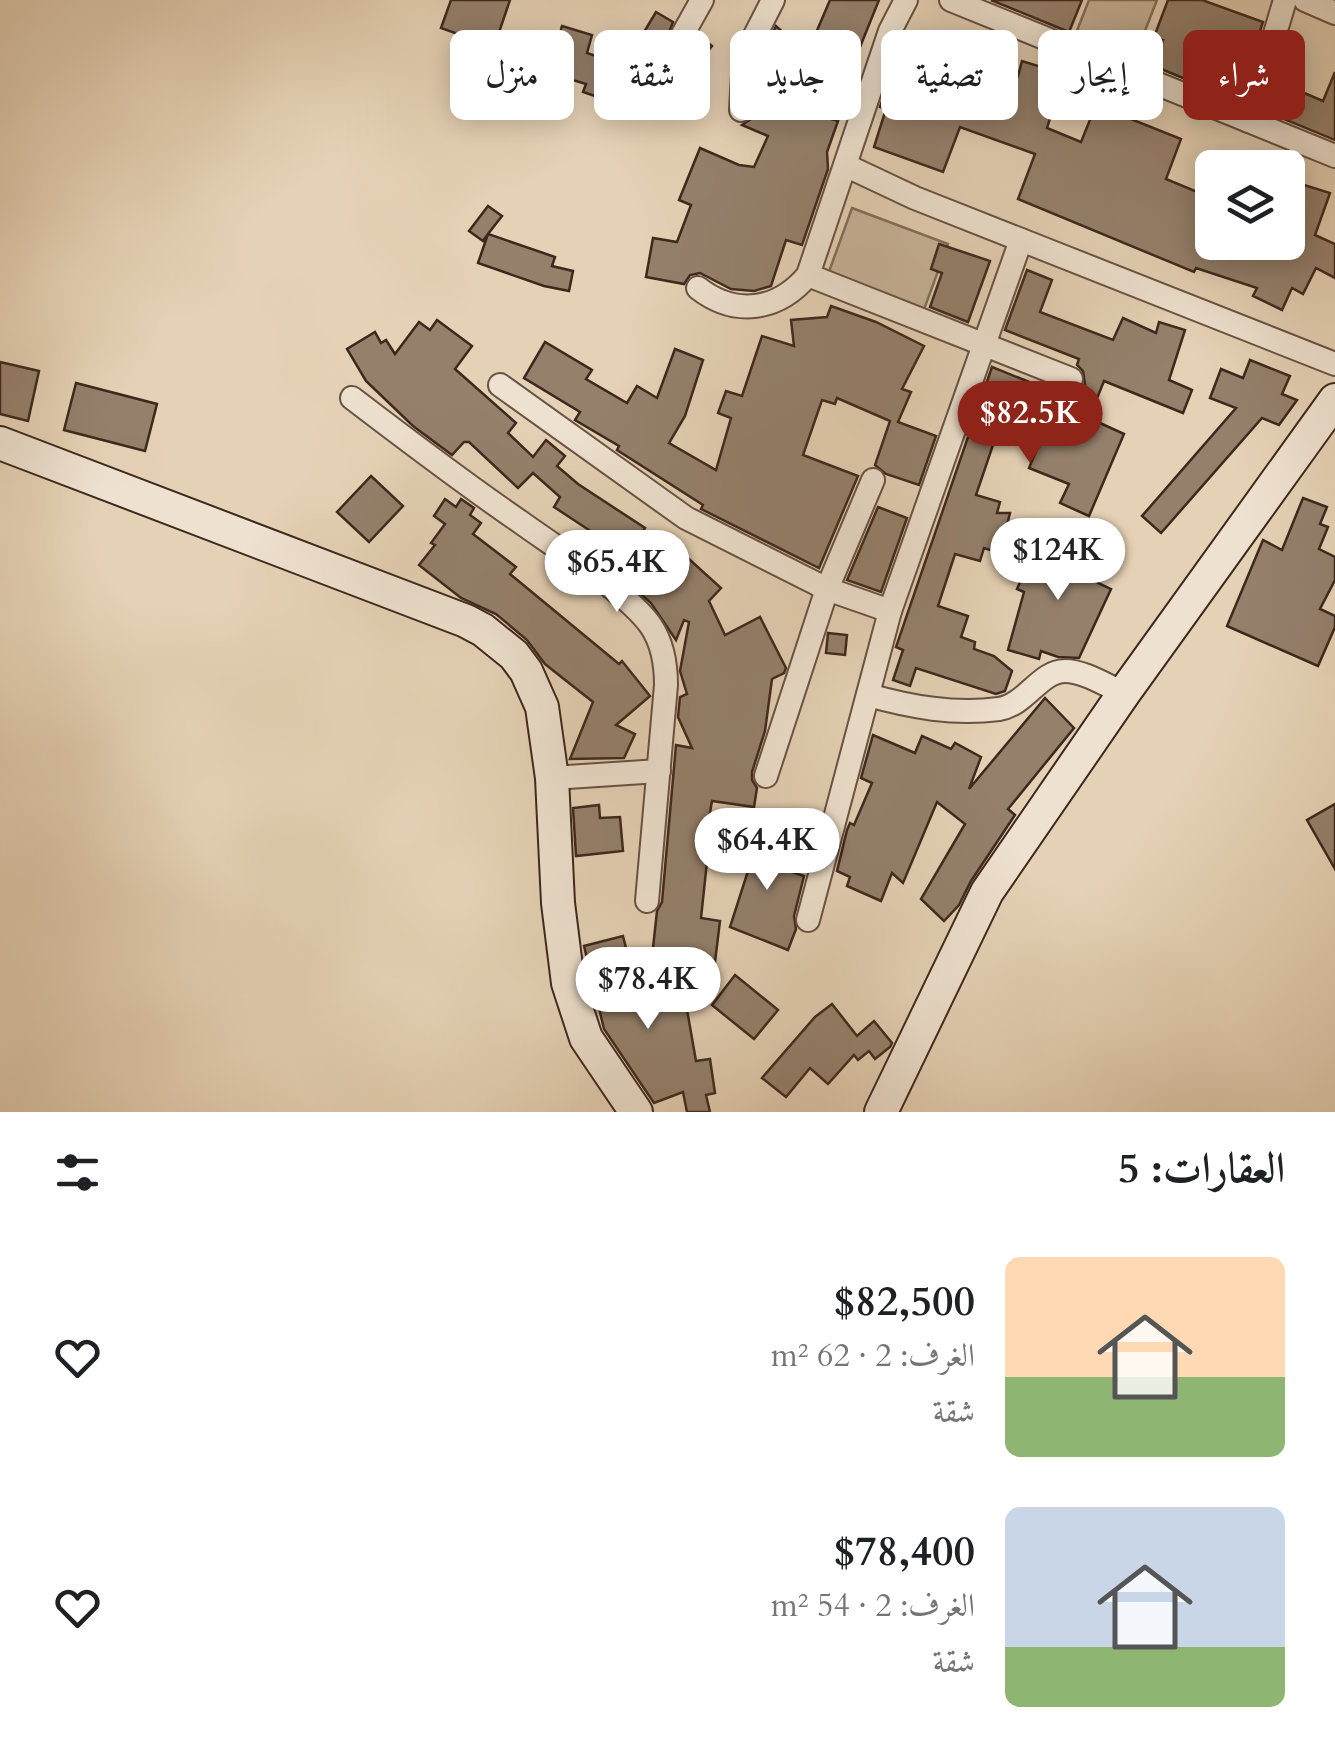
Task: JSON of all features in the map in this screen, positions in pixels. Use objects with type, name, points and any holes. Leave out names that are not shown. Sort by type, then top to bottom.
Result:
[{"type":"street","points":[[684,30],[702,0]]},
{"type":"street","points":[[758,30],[773,0]]},
{"type":"street","points":[[698,288],[722,303],[749,308],[776,302],[808,275],[890,31],[906,0]]},
{"type":"street","points":[[951,0],[1335,156]]},
{"type":"street","points":[[1249,121],[1284,0]]},
{"type":"street","points":[[1305,0],[1332,8]]},
{"type":"street","points":[[847,166],[915,198],[1335,364]]},
{"type":"street","points":[[808,920],[890,611],[1021,240]]},
{"type":"street","points":[[808,275],[1072,379]]},
{"type":"street","points":[[500,385],[686,518],[828,588],[890,611]]},
{"type":"street","points":[[352,398],[569,556],[641,614],[653,629],[666,666],[647,902]]},
{"type":"street","points":[[881,1112],[988,892],[1124,693],[1335,400]]},
{"type":"street","points":[[0,443],[483,630],[514,655],[535,688],[546,726],[558,903],[568,984],[586,1038],[636,1112]]},
{"type":"street","points":[[766,776],[828,588],[873,480]]},
{"type":"street","points":[[868,695],[924,710],[998,709],[1020,701],[1049,676],[1061,671],[1074,672],[1124,693]]},
{"type":"street","points":[[552,778],[659,771]]},
{"type":"shaded area","points":[[1089,0],[1157,0],[1145,30],[1077,30]]},
{"type":"shaded area","points":[[852,208],[948,244],[922,315],[826,280]]},
{"type":"building","points":[[451,0],[510,0],[500,30],[441,28]]},
{"type":"building","points":[[830,0],[879,0],[861,45],[861,30],[817,30]]},
{"type":"building","points":[[991,0],[1082,0],[1070,30]]},
{"type":"building","points":[[1168,0],[1202,0],[1263,22],[1260,30],[1183,30],[1183,78],[1163,70],[1163,30],[1157,30]]},
{"type":"building","points":[[656,12],[673,22],[670,30],[645,30]]},
{"type":"building","points":[[562,26],[592,35],[587,53],[594,55],[594,96],[583,92],[586,84],[574,80],[574,30],[561,30]]},
{"type":"building","points":[[1022,61],[1038,66],[1038,120],[1050,120],[1047,128],[1081,142],[1090,120],[1134,120],[1181,139],[1166,179],[1195,191],[1195,260],[1305,260],[1305,185],[1330,193],[1315,235],[1335,244],[1335,278],[1316,268],[1303,294],[1292,288],[1282,310],[1253,296],[1257,288],[1196,268],[1194,272],[1018,199],[1035,154],[960,127],[943,172],[874,147],[883,120],[1018,120]]},
{"type":"building","points":[[1335,72],[1335,140],[1286,120],[1305,120],[1305,93],[1323,101]]},
{"type":"building","points":[[750,120],[838,121],[827,152],[828,169],[802,245],[786,240],[771,286],[754,291],[731,289],[700,273],[690,275],[684,284],[646,277],[653,238],[677,242],[691,205],[679,200],[700,148],[739,165],[754,167],[768,136],[742,125]]},
{"type":"building","points":[[488,206],[502,216],[483,241],[469,231]]},
{"type":"building","points":[[488,234],[555,257],[552,266],[573,271],[569,291],[478,263]]},
{"type":"building","points":[[939,244],[990,261],[968,322],[930,307],[942,273],[931,269]]},
{"type":"building","points":[[1027,270],[1052,280],[1040,312],[1113,340],[1123,318],[1156,333],[1159,322],[1185,330],[1169,380],[1192,390],[1183,413],[1104,381],[1089,418],[1124,434],[1089,516],[1060,503],[1069,484],[1029,468],[1037,449],[996,436],[976,495],[1000,502],[997,513],[1010,513],[1000,553],[984,548],[980,561],[955,554],[938,606],[968,616],[961,637],[975,642],[974,649],[994,656],[1012,671],[1005,691],[996,694],[916,668],[910,686],[893,680],[903,650],[896,647],[992,367],[1059,394],[1074,394],[1085,384],[1083,371],[1077,365],[1079,359],[1005,330]]},
{"type":"building","points":[[831,306],[876,322],[924,346],[902,389],[911,392],[898,422],[936,436],[919,485],[886,474],[875,465],[890,421],[837,398],[835,404],[822,400],[803,455],[858,476],[819,568],[701,509],[703,505],[575,420],[580,412],[524,378],[545,342],[592,370],[586,379],[627,403],[637,386],[657,398],[675,349],[703,360],[685,416],[669,443],[716,470],[731,418],[718,413],[726,391],[742,396],[762,336],[794,346],[791,320],[827,317]]},
{"type":"building","points":[[437,320],[472,346],[455,369],[516,423],[508,433],[533,457],[546,440],[565,456],[557,466],[645,528],[639,538],[675,574],[689,559],[721,588],[709,601],[725,635],[760,617],[786,668],[772,679],[765,731],[752,772],[757,788],[754,807],[712,801],[705,842],[709,843],[701,918],[720,921],[714,970],[688,967],[690,952],[653,948],[657,911],[662,902],[676,745],[692,748],[678,717],[680,697],[687,694],[680,671],[689,622],[684,620],[676,640],[651,603],[614,570],[619,564],[583,539],[589,530],[554,507],[560,497],[533,473],[518,488],[469,442],[464,442],[452,455],[413,426],[366,381],[347,349],[375,332],[395,354],[419,322],[430,330]]},
{"type":"building","points":[[1250,360],[1290,376],[1282,394],[1297,400],[1279,425],[1262,418],[1161,533],[1142,516],[1236,408],[1210,398],[1221,369],[1243,378]]},
{"type":"building","points":[[0,362],[39,371],[28,421],[0,414]]},
{"type":"building","points":[[76,383],[157,404],[145,451],[64,430]]},
{"type":"building","points":[[371,476],[403,506],[369,542],[337,512]]},
{"type":"building","points":[[1303,498],[1327,507],[1320,524],[1328,527],[1319,549],[1335,557],[1335,580],[1320,609],[1335,616],[1335,627],[1318,666],[1227,626],[1263,540],[1282,550]]},
{"type":"building","points":[[445,499],[456,507],[461,499],[474,508],[470,515],[481,523],[473,534],[516,567],[510,574],[619,664],[622,661],[650,696],[616,725],[635,734],[624,758],[570,759],[593,702],[545,664],[527,640],[496,614],[461,598],[419,565],[445,524],[434,516]]},
{"type":"building","points":[[878,507],[907,518],[881,592],[847,580]]},
{"type":"building","points":[[1039,539],[1107,563],[1098,583],[1111,589],[1079,658],[1041,651],[1039,659],[1008,650],[1024,592],[1017,589]]},
{"type":"building","points":[[828,633],[847,635],[845,655],[826,653]]},
{"type":"building","points":[[1045,698],[1074,728],[1008,809],[1015,815],[959,905],[944,921],[921,899],[965,824],[937,802],[903,883],[892,873],[881,901],[847,886],[850,877],[837,871],[847,830],[850,823],[854,825],[872,783],[861,778],[873,735],[915,753],[922,736],[951,749],[955,743],[981,757],[969,789]]},
{"type":"building","points":[[1335,804],[1335,869],[1307,820]]},
{"type":"building","points":[[599,805],[600,818],[620,817],[623,851],[576,856],[573,808]]},
{"type":"building","points":[[754,816],[774,820],[766,863],[804,876],[794,916],[796,929],[788,950],[730,927],[748,871],[745,870]]},
{"type":"building","points":[[623,936],[645,1023],[646,1011],[686,1004],[696,1061],[710,1059],[715,1093],[706,1095],[710,1112],[687,1112],[683,1092],[654,1103],[604,1029],[584,946]]},
{"type":"building","points":[[735,975],[778,1010],[754,1039],[712,1005]]},
{"type":"building","points":[[832,1004],[857,1036],[874,1021],[892,1043],[875,1059],[869,1051],[858,1060],[854,1055],[828,1084],[810,1068],[786,1097],[762,1078],[815,1017]]}]
